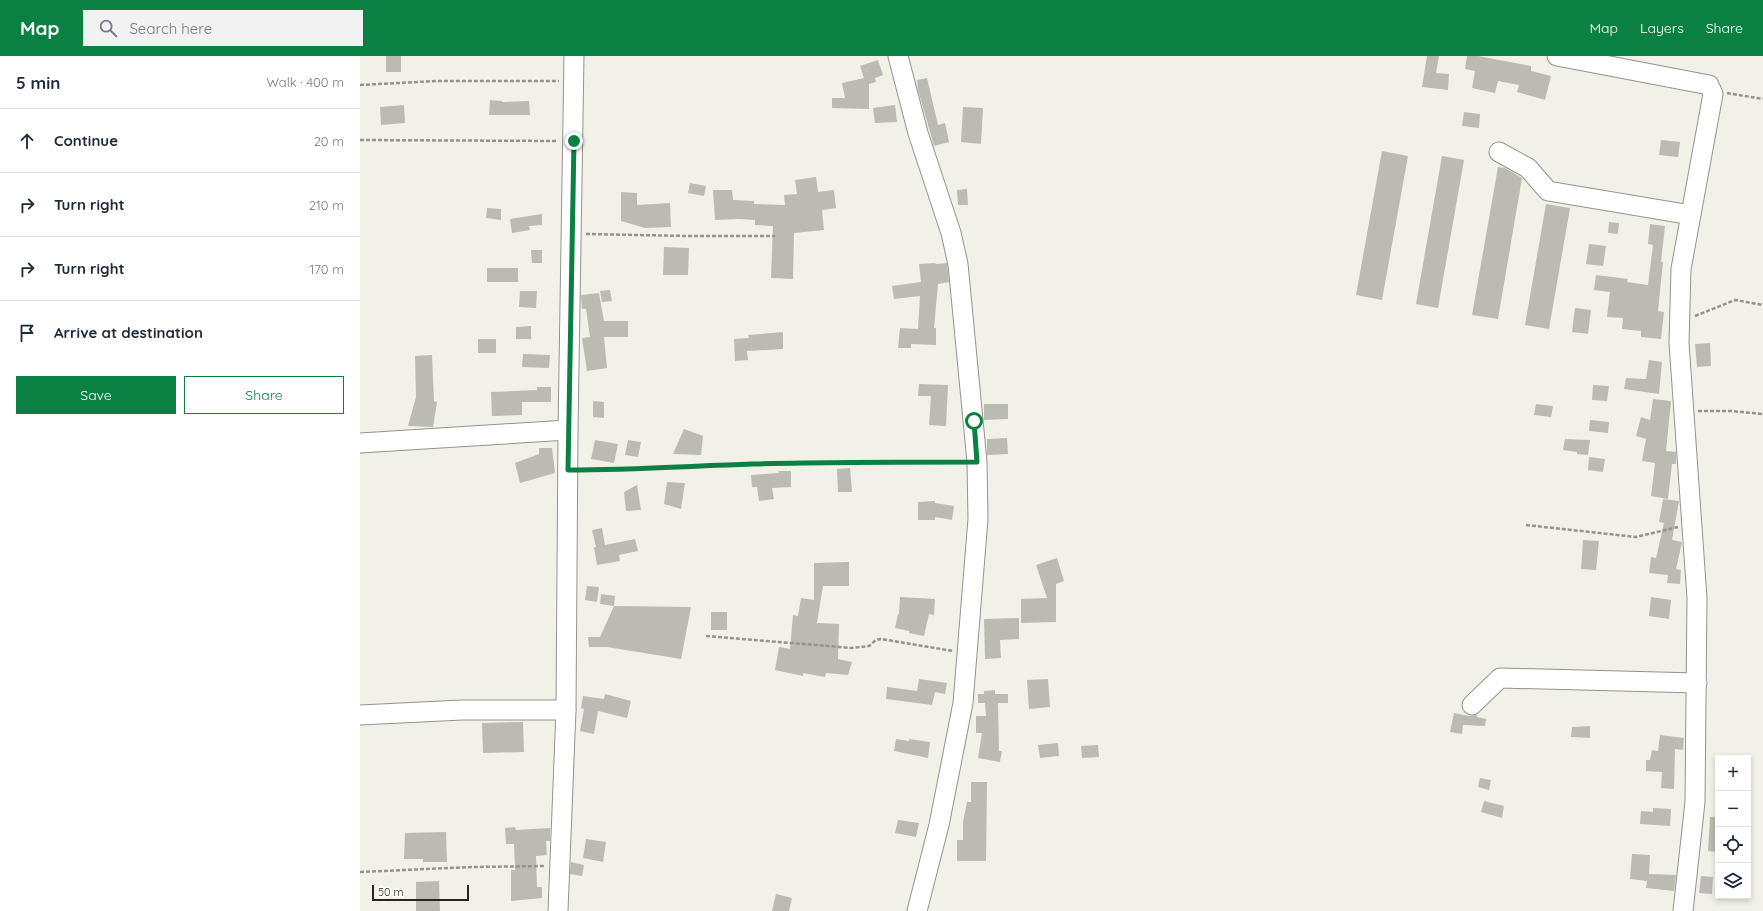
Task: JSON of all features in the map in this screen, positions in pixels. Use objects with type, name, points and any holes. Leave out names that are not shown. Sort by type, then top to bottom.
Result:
[{"type":"street","points":[[558,911],[566,710],[568,430],[574,141],[574,56]]},
{"type":"street","points":[[898,56],[918,134],[951,233],[958,264],[977,462],[978,519],[962,710],[939,826],[916,911]]},
{"type":"street","points":[[1557,56],[1709,85],[1713,94],[1681,269],[1679,343],[1697,598],[1695,802],[1683,911]]},
{"type":"street","points":[[1499,152],[1528,168],[1548,191],[1691,215]]},
{"type":"street","points":[[360,443],[568,430]]},
{"type":"street","points":[[1472,705],[1500,678],[1697,683]]},
{"type":"street","points":[[360,715],[462,710],[566,710]]},
{"type":"path","points":[[360,85],[436,81],[574,80]]},
{"type":"path","points":[[1711,90],[1763,99]]},
{"type":"path","points":[[360,140],[574,141]]},
{"type":"path","points":[[571,234],[775,236]]},
{"type":"path","points":[[1680,322],[1735,300],[1763,304]]},
{"type":"path","points":[[1684,410],[1731,411],[1763,414]]},
{"type":"path","points":[[568,470],[634,470],[751,464],[977,462]]},
{"type":"path","points":[[1526,525],[1636,537],[1692,524]]},
{"type":"path","points":[[706,636],[852,648],[869,646],[876,640],[881,639],[967,653]]},
{"type":"path","points":[[360,872],[471,867],[560,866]]},
{"type":"building","points":[[386,56],[401,56],[401,72],[386,72]]},
{"type":"building","points":[[1427,56],[1439,56],[1436,73],[1449,74],[1448,90],[1422,87]]},
{"type":"building","points":[[1467,56],[1478,56],[1531,66],[1531,71],[1551,76],[1545,100],[1517,92],[1519,85],[1498,81],[1495,93],[1472,88],[1475,71],[1465,69]]},
{"type":"building","points":[[878,60],[883,75],[875,78],[876,82],[869,84],[869,109],[832,108],[832,98],[845,98],[842,83],[864,78],[860,66]]},
{"type":"building","points":[[927,78],[938,125],[945,123],[949,142],[934,146],[918,90],[917,80]]},
{"type":"building","points":[[490,100],[502,102],[529,101],[530,115],[489,115]]},
{"type":"building","points":[[404,105],[405,123],[381,125],[380,107]]},
{"type":"building","points":[[895,105],[897,122],[875,123],[873,108]]},
{"type":"building","points":[[963,107],[983,108],[981,144],[961,142]]},
{"type":"building","points":[[1464,112],[1480,114],[1479,128],[1462,126]]},
{"type":"building","points":[[1661,140],[1680,142],[1678,157],[1659,155]]},
{"type":"building","points":[[1382,151],[1408,156],[1382,300],[1356,295]]},
{"type":"building","points":[[1442,156],[1464,160],[1438,308],[1416,304]]},
{"type":"building","points":[[1498,167],[1505,168],[1522,178],[1498,319],[1472,315]]},
{"type":"building","points":[[816,177],[818,192],[834,190],[836,208],[822,210],[824,230],[794,233],[793,279],[771,278],[773,226],[755,225],[755,220],[715,220],[713,190],[732,190],[733,200],[754,201],[754,204],[785,205],[784,195],[797,194],[795,180]]},
{"type":"building","points":[[690,183],[706,186],[704,196],[688,193]]},
{"type":"building","points":[[967,189],[968,205],[958,205],[957,190]]},
{"type":"building","points":[[621,192],[637,193],[637,205],[670,203],[671,227],[645,228],[621,221]]},
{"type":"building","points":[[1546,204],[1570,208],[1549,329],[1525,325]]},
{"type":"building","points":[[487,208],[501,209],[501,220],[486,218]]},
{"type":"building","points":[[542,214],[542,225],[529,226],[530,230],[512,233],[510,219]]},
{"type":"building","points":[[1609,222],[1619,223],[1618,234],[1608,233]]},
{"type":"building","points":[[1650,224],[1665,226],[1658,311],[1664,312],[1661,339],[1641,337],[1641,331],[1622,329],[1623,318],[1607,317],[1610,292],[1594,290],[1596,275],[1628,279],[1627,282],[1648,285],[1653,245],[1648,244]]},
{"type":"building","points":[[1589,244],[1606,246],[1603,266],[1586,264]]},
{"type":"building","points":[[664,247],[689,248],[688,275],[663,275]]},
{"type":"building","points":[[531,250],[542,250],[542,263],[532,263]]},
{"type":"building","points":[[947,263],[949,282],[938,284],[934,328],[936,328],[936,345],[911,344],[911,348],[898,348],[900,328],[918,329],[920,296],[894,299],[892,286],[921,282],[919,264]]},
{"type":"building","points":[[487,268],[518,268],[518,282],[487,282]]},
{"type":"building","points":[[610,290],[612,301],[602,302],[600,291]]},
{"type":"building","points":[[520,291],[537,291],[536,308],[519,307]]},
{"type":"building","points":[[599,293],[604,321],[628,321],[628,337],[604,337],[607,368],[587,371],[582,338],[590,337],[586,309],[582,309],[581,295]]},
{"type":"building","points":[[1575,308],[1591,310],[1588,334],[1572,332]]},
{"type":"building","points":[[531,326],[531,339],[516,339],[516,327]]},
{"type":"building","points":[[783,332],[783,349],[747,351],[748,360],[735,361],[734,339],[749,338],[748,335]]},
{"type":"building","points":[[478,339],[496,339],[496,353],[478,353]]},
{"type":"building","points":[[1710,343],[1711,366],[1697,367],[1695,344]]},
{"type":"building","points":[[523,354],[550,355],[549,368],[522,367]]},
{"type":"building","points":[[432,355],[434,401],[437,402],[433,427],[408,426],[416,397],[415,356]]},
{"type":"building","points":[[1649,360],[1662,362],[1659,394],[1624,389],[1626,378],[1646,379]]},
{"type":"building","points":[[919,384],[948,385],[946,426],[929,425],[931,396],[918,396]]},
{"type":"building","points":[[1593,385],[1609,386],[1607,401],[1592,400]]},
{"type":"building","points":[[537,387],[551,387],[551,402],[522,402],[522,415],[492,416],[491,392],[537,390]]},
{"type":"building","points":[[1653,399],[1671,401],[1666,451],[1676,452],[1676,464],[1672,464],[1668,499],[1651,496],[1655,463],[1642,461],[1646,439],[1636,436],[1641,417],[1650,420]]},
{"type":"building","points":[[593,401],[604,402],[604,418],[593,417]]},
{"type":"building","points":[[984,404],[1008,404],[1008,419],[984,420]]},
{"type":"building","points":[[1536,404],[1553,406],[1551,417],[1534,415]]},
{"type":"building","points":[[1590,420],[1609,422],[1608,433],[1589,431]]},
{"type":"building","points":[[684,429],[703,436],[701,455],[673,454]]},
{"type":"building","points":[[1007,438],[1008,454],[987,455],[987,439]]},
{"type":"building","points":[[1565,439],[1590,440],[1588,455],[1563,450]]},
{"type":"building","points":[[595,440],[618,444],[614,463],[591,459]]},
{"type":"building","points":[[628,440],[641,442],[638,457],[625,455]]},
{"type":"building","points":[[539,448],[552,448],[555,473],[520,483],[515,463],[539,454]]},
{"type":"building","points":[[1589,457],[1605,459],[1603,472],[1588,470]]},
{"type":"building","points":[[850,468],[852,492],[838,492],[837,469]]},
{"type":"building","points":[[778,471],[791,471],[791,487],[772,488],[774,499],[759,501],[757,487],[752,487],[751,475],[779,473]]},
{"type":"building","points":[[667,482],[685,483],[681,509],[664,504]]},
{"type":"building","points":[[637,485],[641,510],[626,511],[624,492]]},
{"type":"building","points":[[1663,499],[1679,501],[1672,540],[1682,542],[1676,569],[1681,570],[1680,584],[1667,583],[1668,575],[1649,573],[1651,557],[1656,558],[1664,523],[1659,522]]},
{"type":"building","points":[[935,501],[935,503],[954,506],[952,520],[935,517],[935,520],[918,520],[918,502]]},
{"type":"building","points":[[602,528],[605,545],[635,539],[638,551],[619,555],[620,561],[597,565],[594,547],[596,547],[592,530]]},
{"type":"building","points":[[1583,540],[1599,541],[1596,570],[1581,569]]},
{"type":"building","points":[[1057,558],[1064,581],[1056,584],[1056,622],[1021,623],[1021,599],[1047,598],[1036,565]]},
{"type":"building","points":[[849,562],[849,586],[823,586],[817,623],[839,624],[838,659],[852,662],[848,675],[826,673],[825,677],[803,673],[803,676],[775,670],[779,647],[790,649],[793,615],[798,616],[801,598],[814,600],[814,563]]},
{"type":"building","points":[[587,586],[599,587],[597,602],[585,600]]},
{"type":"building","points":[[601,594],[615,596],[614,606],[600,604]]},
{"type":"building","points":[[900,597],[935,599],[934,615],[929,614],[924,636],[895,628],[899,614]]},
{"type":"building","points":[[1651,597],[1671,600],[1669,619],[1649,616]]},
{"type":"building","points":[[614,606],[691,607],[681,659],[607,647],[589,647],[588,637],[600,637]]},
{"type":"building","points":[[711,612],[727,612],[727,630],[711,630]]},
{"type":"building","points":[[1019,618],[1019,639],[1000,640],[1001,658],[985,659],[984,619]]},
{"type":"building","points":[[919,679],[947,683],[945,694],[935,692],[932,705],[886,699],[887,687],[917,691]]},
{"type":"building","points":[[1048,679],[1050,707],[1029,709],[1027,680]]},
{"type":"building","points":[[995,690],[995,694],[1008,694],[1008,703],[998,703],[999,751],[1002,751],[1000,762],[978,758],[982,733],[976,733],[976,716],[986,716],[985,703],[978,703],[978,694],[984,694],[984,691]]},
{"type":"building","points":[[605,694],[631,701],[627,718],[598,711],[594,734],[580,731],[584,709],[581,708],[583,696],[604,699]]},
{"type":"building","points":[[1454,713],[1469,716],[1477,715],[1477,717],[1486,719],[1485,726],[1463,725],[1462,734],[1450,732]]},
{"type":"building","points":[[523,722],[524,752],[483,753],[482,723]]},
{"type":"building","points":[[1590,726],[1590,738],[1571,737],[1572,727]]},
{"type":"building","points":[[1660,735],[1684,738],[1683,750],[1675,749],[1674,789],[1661,788],[1662,772],[1646,771],[1646,760],[1650,760],[1652,750],[1658,751]]},
{"type":"building","points":[[896,739],[930,742],[928,758],[894,751]]},
{"type":"building","points":[[1058,743],[1059,756],[1040,758],[1038,745]]},
{"type":"building","points":[[1098,745],[1099,757],[1082,758],[1081,746]]},
{"type":"building","points":[[1480,778],[1491,780],[1489,790],[1478,787]]},
{"type":"building","points":[[971,782],[987,782],[986,861],[957,861],[957,840],[963,840],[963,822],[967,802],[971,802]]},
{"type":"building","points":[[1484,801],[1504,806],[1502,818],[1481,812]]},
{"type":"building","points":[[1653,808],[1671,809],[1670,826],[1640,824],[1641,811],[1653,812]]},
{"type":"building","points":[[1710,817],[1715,817],[1715,852],[1708,851]]},
{"type":"building","points":[[898,820],[919,823],[916,837],[895,833]]},
{"type":"building","points":[[515,827],[516,830],[550,828],[550,841],[546,841],[547,855],[536,856],[537,887],[542,887],[542,898],[511,901],[511,870],[515,870],[514,844],[506,844],[505,828]]},
{"type":"building","points":[[446,832],[447,862],[423,862],[423,859],[404,859],[405,833]]},
{"type":"building","points":[[586,839],[606,842],[603,862],[583,858]]},
{"type":"building","points":[[1632,854],[1650,855],[1649,874],[1676,875],[1674,891],[1646,888],[1647,881],[1630,879]]},
{"type":"building","points":[[571,862],[584,865],[582,876],[570,874]]},
{"type":"building","points":[[1701,876],[1713,877],[1712,894],[1699,893]]},
{"type":"building","points":[[439,881],[440,911],[416,911],[416,882]]},
{"type":"building","points":[[776,894],[792,898],[789,911],[772,911]]},
{"type":"route","points":[[574,141],[571,234],[568,470],[634,470],[751,464],[977,462],[974,421]]}]
